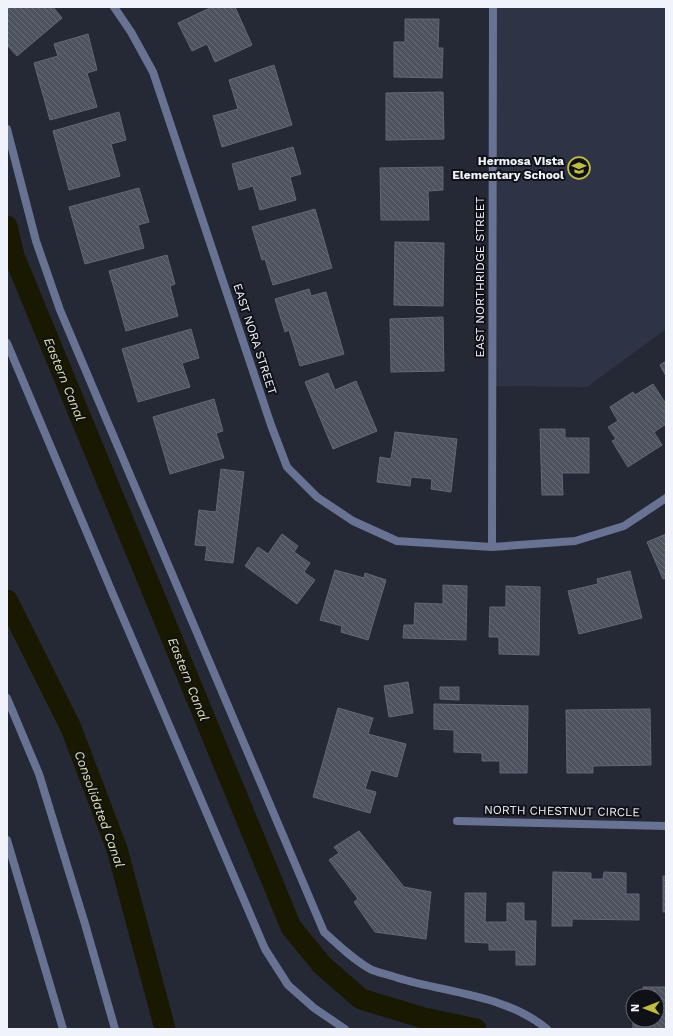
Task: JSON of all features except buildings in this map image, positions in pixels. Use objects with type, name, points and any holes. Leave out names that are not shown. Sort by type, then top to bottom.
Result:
[{"type":"street","name":"EAST NORA STREET","points":[[114,7],[131,32],[153,72],[271,425],[287,467],[317,497],[353,522],[397,541],[492,547],[575,541],[624,526],[666,498]]},
{"type":"street","name":"EAST NORTHRIDGE STREET","points":[[492,547],[493,7]]},
{"type":"street","points":[[7,129],[36,241],[60,310],[324,932],[346,951],[372,970],[505,1004],[541,1024],[547,1029]]},
{"type":"street","points":[[7,343],[265,949],[288,985],[314,1008],[345,1029]]},
{"type":"street","points":[[7,698],[39,774],[85,924],[115,1029]]},
{"type":"street","name":"NORTH CHESTNUT CIRCLE","points":[[457,821],[666,826]]},
{"type":"street","points":[[7,840],[63,1029]]},
{"type":"shaded area","name":"Hermosa Vista Elementary School","points":[[493,7],[666,7],[666,329],[587,387],[492,386]]},
{"type":"waterway","name":"Eastern Canal","points":[[7,226],[14,256],[291,927],[322,965],[361,999],[424,1018],[476,1029]]},
{"type":"waterway","name":"Consolidated Canal","points":[[7,600],[71,728],[117,849],[165,1029]]},
{"type":"place","name":"Hermosa Vista Elementary School","points":[[579,168]]}]
